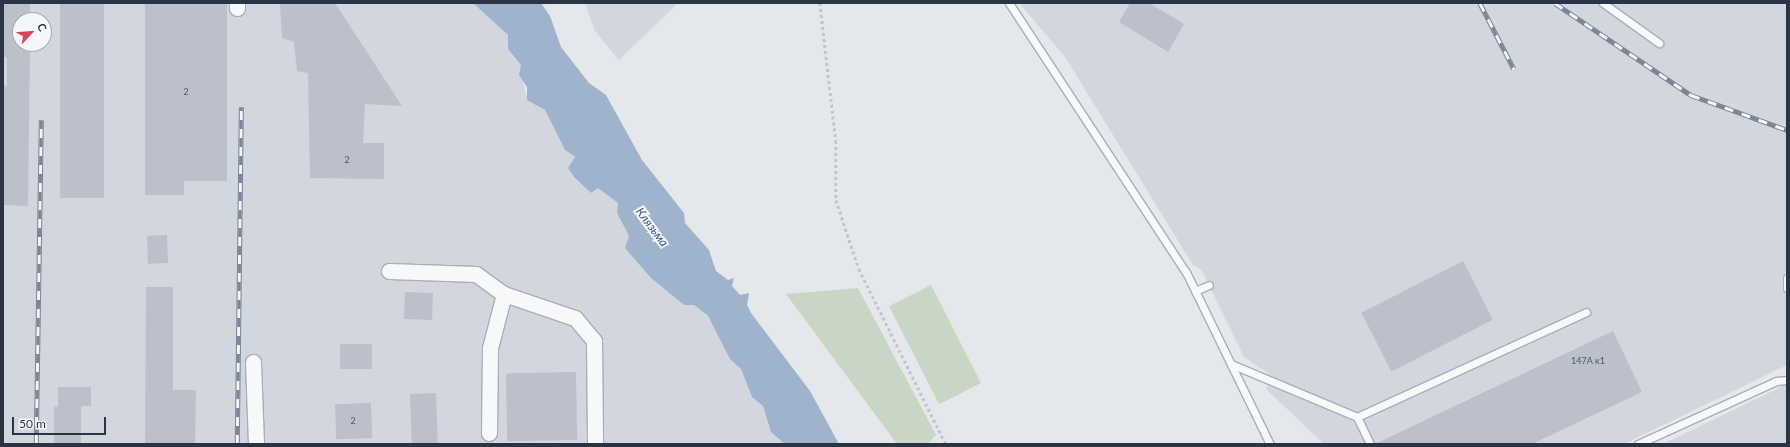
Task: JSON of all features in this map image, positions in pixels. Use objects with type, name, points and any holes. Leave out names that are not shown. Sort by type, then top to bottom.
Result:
[{"type":"street","points":[[389,271],[476,274],[504,294],[576,318],[594,341],[595,442]]},
{"type":"street","points":[[489,433],[490,348],[504,294]]},
{"type":"street","points":[[254,362],[256,444]]},
{"type":"lane","points":[[1009,3],[1196,291],[1270,444]]},
{"type":"lane","points":[[1602,3],[1659,43]]},
{"type":"lane","points":[[1787,278],[1787,288]]},
{"type":"lane","points":[[1196,291],[1209,285]]},
{"type":"lane","points":[[1357,417],[1586,312]]},
{"type":"lane","points":[[1231,364],[1357,417],[1370,444]]},
{"type":"lane","points":[[1638,444],[1776,381],[1787,380]]},
{"type":"path","points":[[820,3],[836,141],[836,200],[859,269],[946,444]]},
{"type":"shaded area","points":[[3,3],[473,3],[508,35],[508,43],[521,65],[525,93],[530,101],[545,110],[565,150],[575,158],[568,168],[574,177],[591,193],[598,188],[618,203],[617,213],[629,236],[628,251],[657,283],[684,305],[694,305],[707,316],[741,369],[752,397],[763,406],[777,437],[783,439],[785,444],[3,444]]},
{"type":"shaded area","points":[[585,3],[678,3],[619,60],[595,31]]},
{"type":"shaded area","points":[[1019,3],[1787,3],[1787,365],[1624,444],[1324,444],[1266,389],[1272,376],[1244,357],[1201,269],[1193,265],[1065,57]]},
{"type":"shaded area","points":[[1787,384],[1787,444],[1663,444]]},
{"type":"green space","points":[[931,285],[981,383],[939,404],[889,306]]},
{"type":"green space","points":[[858,288],[936,435],[927,444],[897,444],[786,294]]},
{"type":"water","name":"Клязьма","points":[[473,3],[541,3],[550,16],[561,47],[589,83],[606,95],[642,160],[684,213],[685,223],[709,250],[716,271],[728,280],[734,278],[732,286],[740,295],[749,293],[747,305],[751,313],[810,391],[839,444],[785,444],[771,432],[763,406],[752,397],[741,369],[730,359],[708,316],[694,305],[684,305],[651,278],[625,248],[629,236],[617,213],[618,203],[598,188],[591,193],[574,177],[568,168],[575,157],[565,150],[545,110],[527,100],[527,87],[519,75],[521,65],[508,49],[508,35]]},
{"type":"building","points":[[3,3],[30,3],[30,12],[12,12],[12,52],[30,52],[28,206],[3,205],[3,85],[7,86],[7,57],[3,57]]},
{"type":"building","points":[[60,3],[104,3],[104,198],[60,198]]},
{"type":"building","points":[[145,3],[227,3],[227,181],[184,181],[184,195],[145,195]]},
{"type":"building","points":[[280,3],[335,3],[402,106],[365,104],[363,143],[384,143],[384,179],[310,178],[308,73],[297,71],[294,42],[282,38]]},
{"type":"building","points":[[1130,3],[1149,3],[1184,24],[1168,52],[1119,22]]},
{"type":"building","points":[[167,235],[168,263],[148,264],[147,236]]},
{"type":"building","points":[[1463,261],[1493,320],[1391,372],[1361,313]]},
{"type":"building","points":[[146,287],[173,287],[173,390],[196,390],[195,444],[145,444]]},
{"type":"building","points":[[405,292],[433,293],[432,320],[404,319]]},
{"type":"building","points":[[1613,331],[1642,392],[1532,444],[1375,444]]},
{"type":"building","points":[[340,344],[372,344],[372,369],[340,369]]},
{"type":"building","points":[[576,372],[577,440],[507,441],[506,373]]},
{"type":"building","points":[[58,387],[91,387],[91,406],[81,406],[81,444],[54,444],[54,407],[58,407]]},
{"type":"building","points":[[436,393],[438,444],[412,444],[410,394]]},
{"type":"building","points":[[371,403],[372,438],[336,439],[335,404]]},
{"type":"railway","points":[[1480,3],[1514,69]]},
{"type":"railway","points":[[1555,3],[1691,95],[1787,130]]},
{"type":"railway","points":[[237,444],[241,107]]},
{"type":"railway","points":[[36,444],[41,120]]}]
